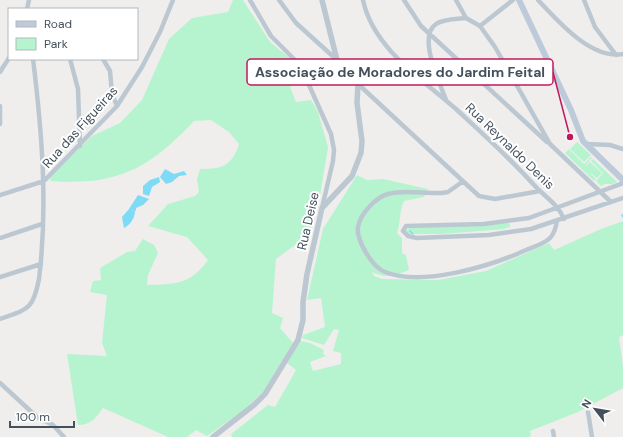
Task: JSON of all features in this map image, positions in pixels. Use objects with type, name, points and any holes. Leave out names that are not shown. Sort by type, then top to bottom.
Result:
[{"type":"main road","points":[[521,1],[586,144],[623,180]]},
{"type":"street","name":"Rua das Figueiras","points":[[44,181],[80,146],[117,106],[142,67],[160,32],[173,0]]},
{"type":"street","name":"Rua Deise","points":[[213,437],[254,405],[265,394],[298,340],[303,320],[303,302],[307,274],[333,161],[334,150],[331,134],[300,65],[271,36],[250,0]]},
{"type":"street","points":[[279,0],[296,23],[336,60],[358,84],[462,182],[479,196],[487,199],[540,191]]},
{"type":"street","points":[[322,0],[336,60]]},
{"type":"street","name":"Rua Reynaldo Denis","points":[[363,0],[369,21],[386,45],[425,83],[506,154],[558,208],[564,219]]},
{"type":"street","points":[[404,0],[415,19],[429,33],[611,202]]},
{"type":"street","points":[[456,0],[466,18],[480,26],[503,59],[535,120],[550,144]]},
{"type":"street","points":[[480,26],[513,0]]},
{"type":"street","points":[[538,0],[558,21],[584,43],[597,50],[616,55],[623,54]]},
{"type":"street","points":[[584,0],[595,28],[616,55]]},
{"type":"street","points":[[446,100],[431,57],[429,33],[435,24],[466,18]]},
{"type":"street","points":[[0,72],[8,60]]},
{"type":"street","points":[[0,319],[22,311],[30,305],[36,295],[41,264],[44,181],[40,121],[33,60]]},
{"type":"street","points":[[70,60],[78,88],[80,146]]},
{"type":"street","points":[[104,60],[110,71],[112,94],[117,106]]},
{"type":"street","points":[[322,208],[352,176],[360,160],[362,141],[357,103],[358,84]]},
{"type":"street","points":[[0,106],[0,124]]},
{"type":"street","points":[[528,125],[535,120]]},
{"type":"street","points":[[586,144],[610,145],[623,149]]},
{"type":"street","points":[[0,195],[44,181]]},
{"type":"street","points":[[462,182],[448,192],[442,193],[394,192],[386,194],[372,205],[361,219],[358,227],[358,234],[366,252],[377,266],[383,271],[402,276],[449,274],[483,267],[508,258],[546,241],[552,234],[557,221]]},
{"type":"street","points":[[623,183],[558,208],[517,220],[484,224],[406,226],[403,231],[408,236],[417,238],[489,235],[531,229],[623,198]]},
{"type":"street","points":[[0,238],[42,224]]},
{"type":"street","points":[[0,277],[41,264]]},
{"type":"street","points":[[0,383],[37,417],[53,425],[64,437]]},
{"type":"street","points":[[588,412],[592,437]]},
{"type":"street","points":[[553,431],[554,437]]},
{"type":"green space","points":[[233,0],[243,0],[270,42],[292,60],[303,77],[290,87],[296,102],[311,100],[318,112],[328,147],[320,195],[308,240],[295,245],[276,259],[272,313],[283,318],[280,328],[293,343],[263,392],[244,410],[207,436],[196,430],[187,437],[168,437],[103,408],[93,420],[83,425],[78,425],[67,354],[107,356],[102,343],[107,295],[90,292],[93,281],[101,280],[100,268],[127,252],[135,251],[143,239],[154,245],[158,253],[148,275],[147,285],[181,282],[195,274],[208,260],[187,237],[148,226],[168,204],[195,196],[199,192],[197,179],[200,169],[214,168],[225,165],[233,157],[239,144],[229,132],[211,120],[194,121],[178,138],[162,151],[130,171],[113,177],[74,182],[50,181],[51,175],[92,136],[120,123],[142,100],[169,39],[192,18],[228,12]]},
{"type":"green space","points":[[577,142],[591,155],[584,162],[570,149]]},
{"type":"green space","points":[[569,149],[584,164],[591,157],[592,158],[584,167],[590,162],[602,173],[597,178],[589,172],[596,179],[594,181],[565,153]]},
{"type":"green space","points":[[593,159],[617,182],[601,186],[596,181],[603,173],[591,161]]},
{"type":"green space","points":[[357,175],[367,180],[383,179],[428,189],[424,197],[404,201],[401,209],[397,233],[402,238],[402,253],[406,255],[409,270],[390,276],[372,272],[374,276],[382,279],[438,280],[486,271],[549,243],[554,250],[623,221],[623,335],[619,337],[623,367],[623,388],[578,412],[530,431],[531,435],[529,437],[232,437],[231,434],[268,405],[275,407],[296,370],[287,363],[300,341],[310,343],[324,350],[323,354],[326,356],[310,362],[313,371],[341,364],[341,353],[333,351],[339,330],[334,329],[324,345],[302,338],[303,335],[325,327],[321,298],[307,300],[323,229]]},
{"type":"green space","points":[[505,222],[510,224],[510,227],[504,229],[442,234],[406,234],[406,230],[410,228]]},
{"type":"water","points":[[165,169],[174,174],[184,171],[187,175],[179,176],[172,182],[166,184],[160,177]]},
{"type":"water","points":[[159,177],[160,182],[152,187],[149,196],[143,194],[143,186],[150,180]]},
{"type":"water","points":[[138,195],[149,199],[143,205],[136,208],[136,211],[129,209]]},
{"type":"water","points":[[129,209],[135,211],[134,216],[130,223],[124,228],[122,217]]},
{"type":"waterway","points":[[410,231],[413,234]]},
{"type":"place","name":"Associação de Moradores do Jardim Feital","points":[[570,137]]}]
